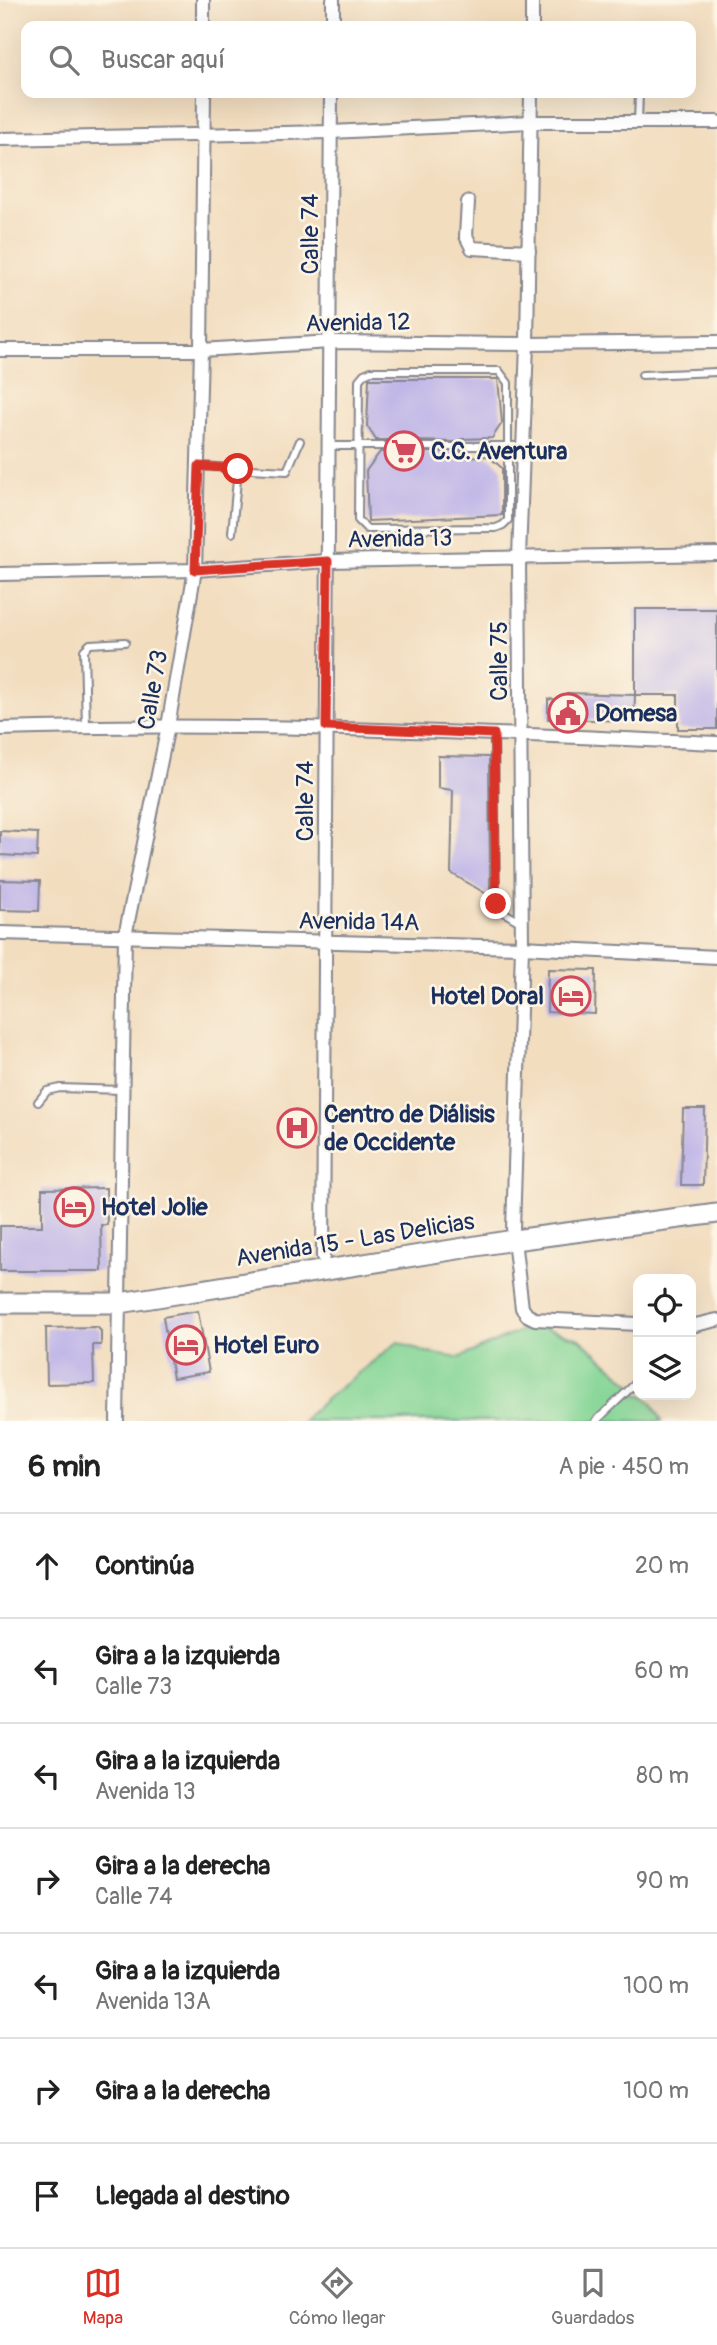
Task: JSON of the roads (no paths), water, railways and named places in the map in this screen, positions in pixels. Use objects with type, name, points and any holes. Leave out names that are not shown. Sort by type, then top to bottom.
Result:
[{"type":"main road","points":[[0,1292],[116,1298],[323,1257],[514,1234],[717,1204]]},
{"type":"main road","name":"Avenida 15 - Las Delicias","points":[[0,1303],[116,1298],[514,1234],[717,1213]]},
{"type":"street","points":[[203,0],[203,21]]},
{"type":"street","points":[[333,0],[333,21]]},
{"type":"street","points":[[532,0],[532,21]]},
{"type":"street","name":"Calle 73","points":[[116,1298],[125,936],[168,726],[195,570],[204,98]]},
{"type":"street","name":"Calle 74","points":[[323,1257],[331,98]]},
{"type":"street","name":"Calle 75","points":[[531,98],[527,344],[519,556],[522,947],[514,1234],[522,1308],[527,1315],[535,1320],[633,1324]]},
{"type":"street","points":[[0,139],[331,132],[531,122],[717,122]]},
{"type":"street","points":[[468,202],[466,236],[472,248],[528,251]]},
{"type":"street","name":"Avenida 12","points":[[0,350],[201,350],[331,342],[717,342]]},
{"type":"street","name":"Avenida 13","points":[[0,574],[195,570],[328,561],[717,554]]},
{"type":"street","points":[[0,729],[86,726],[326,727],[717,743]]},
{"type":"street","name":"Avenida 14A","points":[[0,933],[522,947],[717,957]]},
{"type":"street","points":[[109,1421],[116,1298]]},
{"type":"street","points":[[116,1298],[117,1421]]},
{"type":"street","points":[[696,1327],[717,1320]]},
{"type":"lane","points":[[638,122],[639,98]]},
{"type":"lane","points":[[371,371],[499,372],[508,383],[508,446],[508,520],[503,525],[496,528],[367,529],[358,520],[359,380],[364,374],[371,371]]},
{"type":"lane","points":[[642,375],[717,372]]},
{"type":"lane","points":[[199,466],[287,471],[300,441]]},
{"type":"lane","points":[[329,446],[400,446]]},
{"type":"lane","points":[[409,446],[523,446]]},
{"type":"lane","points":[[232,533],[238,469]]},
{"type":"lane","points":[[86,726],[84,650],[90,644],[125,642]]},
{"type":"lane","points":[[494,734],[496,904],[498,909],[522,923]]},
{"type":"lane","points":[[38,1102],[47,1091],[60,1088],[122,1090]]},
{"type":"lane","points":[[596,1421],[633,1386]]},
{"type":"place","name":"C.C. Aventura","points":[[404,451]]},
{"type":"place","name":"Domesa","points":[[568,713]]},
{"type":"place","name":"Hotel Doral","points":[[571,996]]},
{"type":"place","name":"Centro de Diálisis de Occidente","points":[[297,1128]]},
{"type":"place","name":"Hotel Jolie","points":[[74,1207]]},
{"type":"place","name":"Hotel Euro","points":[[186,1345]]}]
